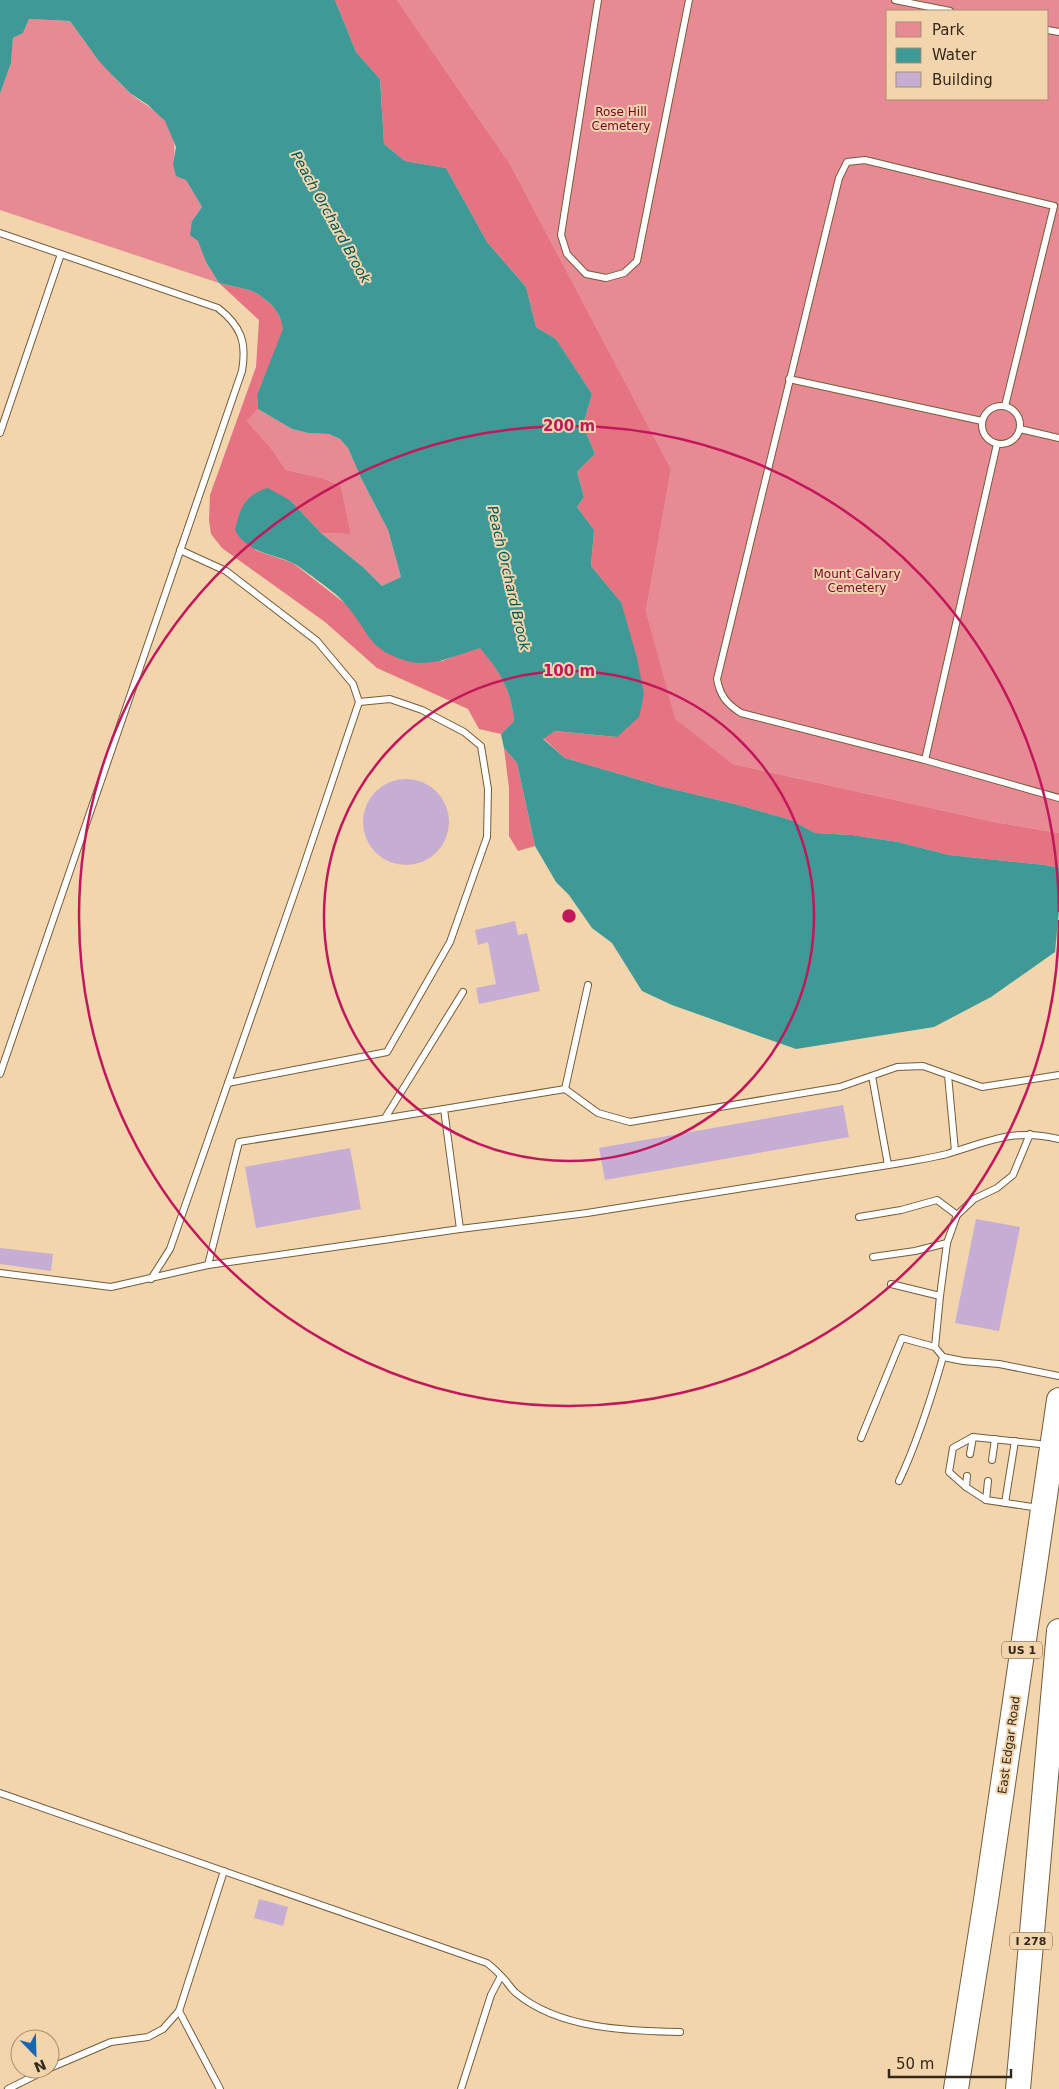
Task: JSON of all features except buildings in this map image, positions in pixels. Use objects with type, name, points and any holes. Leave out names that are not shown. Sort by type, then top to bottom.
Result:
[{"type":"highway","name":"East Edgar Road","points":[[956,2089],[1059,1400]]},
{"type":"highway","name":"I 278","points":[[1018,2089],[1059,1631]]},
{"type":"highway","points":[[1044,1792],[1059,1742]]},
{"type":"highway","points":[[949,2089],[962,2051]]},
{"type":"lane","points":[[598,0],[561,234],[567,254],[586,274],[606,278],[624,273],[637,261],[689,0]]},
{"type":"lane","points":[[895,0],[945,10]]},
{"type":"lane","points":[[1005,406],[1054,206],[865,160],[847,162],[839,178],[717,679],[720,693],[729,705],[741,713],[925,760],[1059,798]]},
{"type":"lane","points":[[0,232],[218,308],[230,318],[241,333],[245,354],[242,371],[0,1074]]},
{"type":"lane","points":[[0,433],[61,254]]},
{"type":"lane","points":[[789,379],[982,421]]},
{"type":"lane","points":[[997,406],[1005,406],[1017,414],[1020,429],[1012,441],[997,444],[985,436],[982,429],[982,421],[990,409],[997,406]]},
{"type":"lane","points":[[1020,429],[1059,438]]},
{"type":"lane","points":[[925,760],[997,444]]},
{"type":"lane","points":[[151,1278],[170,1249],[359,702],[353,684],[316,641],[226,571],[180,550]]},
{"type":"lane","points":[[228,1083],[387,1052],[450,942],[469,893],[487,837],[488,789],[481,746],[464,732],[422,710],[390,699],[359,702]]},
{"type":"lane","points":[[565,1089],[588,985]]},
{"type":"lane","points":[[385,1118],[463,992]]},
{"type":"lane","points":[[208,1265],[239,1142],[565,1089],[598,1113],[630,1122],[840,1087],[897,1066],[923,1066],[982,1087],[1059,1075]]},
{"type":"lane","points":[[948,1075],[956,1151]]},
{"type":"lane","points":[[872,1076],[888,1165]]},
{"type":"lane","points":[[444,1109],[460,1229]]},
{"type":"lane","points":[[1030,1134],[1013,1175],[997,1188],[974,1199],[957,1215],[947,1242],[936,1347],[942,1357],[962,1361],[999,1364],[1059,1376]]},
{"type":"lane","points":[[0,1274],[111,1287],[208,1265],[460,1229],[587,1214],[888,1165],[956,1151],[986,1140],[1030,1134],[1059,1139]]},
{"type":"lane","points":[[859,1217],[901,1210],[937,1200],[957,1215]]},
{"type":"lane","points":[[873,1257],[915,1251],[947,1242]]},
{"type":"lane","points":[[891,1284],[940,1296]]},
{"type":"lane","points":[[861,1438],[902,1338],[936,1347]]},
{"type":"lane","points":[[899,1481],[916,1442],[942,1357]]},
{"type":"lane","points":[[1043,1508],[986,1500],[966,1487],[949,1472],[953,1448],[973,1437],[1052,1446]]},
{"type":"lane","points":[[970,1454],[973,1437]]},
{"type":"lane","points":[[992,1460],[995,1439]]},
{"type":"lane","points":[[1006,1503],[1015,1441]]},
{"type":"lane","points":[[966,1487],[967,1476]]},
{"type":"lane","points":[[986,1500],[988,1480]]},
{"type":"lane","points":[[0,1793],[487,1963],[502,1976],[515,1993],[534,2005],[584,2024],[612,2029],[680,2032]]},
{"type":"lane","points":[[60,2064],[111,2042],[148,2037],[163,2029],[178,2012],[224,1871]]},
{"type":"lane","points":[[461,2089],[492,1995],[502,1976]]},
{"type":"lane","points":[[178,2012],[220,2089]]},
{"type":"lane","points":[[8,2089],[28,2079]]},
{"type":"green space","name":"Mount Calvary Cemetery","points":[[397,0],[1059,0],[1059,833],[994,822],[733,764],[674,719],[646,611],[671,469],[510,164]]},
{"type":"green space","points":[[29,19],[70,21],[113,76],[133,96],[165,121],[171,131],[174,142],[173,164],[186,180],[202,207],[192,221],[206,262],[219,283],[0,210],[0,94],[11,63],[13,38],[23,33]]},
{"type":"green space","points":[[258,409],[292,429],[308,433],[329,434],[340,439],[348,448],[388,530],[401,577],[382,586],[364,568],[321,533],[351,534],[341,486],[322,478],[286,470],[271,448],[247,421]]},
{"type":"shaded area","points":[[335,0],[397,0],[510,164],[671,469],[646,611],[675,719],[733,764],[994,822],[1059,833],[1059,868],[949,855],[898,842],[852,835],[815,833],[791,820],[660,786],[565,758],[543,738],[555,731],[617,737],[621,602],[591,566],[594,530],[577,507],[584,497],[577,472],[595,454],[583,425],[592,394],[556,339],[536,327],[526,287],[487,242],[446,168],[405,161],[384,144],[380,79],[356,52]]},
{"type":"shaded area","points":[[219,283],[258,294],[272,305],[280,317],[284,329],[257,395],[258,409],[247,421],[271,448],[286,470],[322,478],[341,486],[351,534],[321,533],[291,501],[255,550],[293,563],[347,605],[442,661],[480,647],[499,673],[510,699],[514,721],[501,734],[479,729],[468,709],[377,668],[325,622],[222,548],[211,534],[209,520],[210,495],[256,367],[259,320]]},
{"type":"shaded area","points":[[504,748],[517,763],[535,846],[518,851],[509,836],[509,788]]},
{"type":"water","name":"Peach Orchard Brook","points":[[0,0],[335,0],[356,52],[380,79],[384,144],[405,161],[446,168],[487,242],[526,287],[536,327],[556,339],[592,394],[583,425],[595,454],[577,472],[584,497],[577,507],[594,530],[591,566],[621,602],[637,658],[644,694],[639,717],[617,737],[555,731],[543,739],[565,758],[660,786],[791,820],[815,833],[852,835],[898,842],[949,855],[1059,868],[1059,910],[1055,952],[991,997],[934,1027],[796,1049],[672,1005],[642,991],[612,943],[592,928],[569,895],[556,882],[535,846],[517,763],[504,748],[501,734],[514,721],[510,699],[499,673],[480,648],[444,660],[426,663],[416,663],[394,656],[384,651],[371,639],[347,606],[330,590],[293,563],[253,548],[240,538],[235,530],[245,503],[254,494],[268,488],[291,501],[321,533],[364,568],[382,586],[401,577],[388,530],[348,448],[340,439],[329,434],[308,433],[292,429],[258,409],[257,395],[283,329],[280,317],[272,305],[258,294],[219,283],[206,262],[198,241],[190,235],[192,221],[202,207],[186,180],[176,176],[173,164],[176,147],[165,121],[148,105],[130,93],[111,74],[99,61],[70,21],[29,19],[23,33],[13,38],[11,63],[0,94]]},
{"type":"park label","name":"Rose Hill Cemetery","points":[[621,119]]}]
